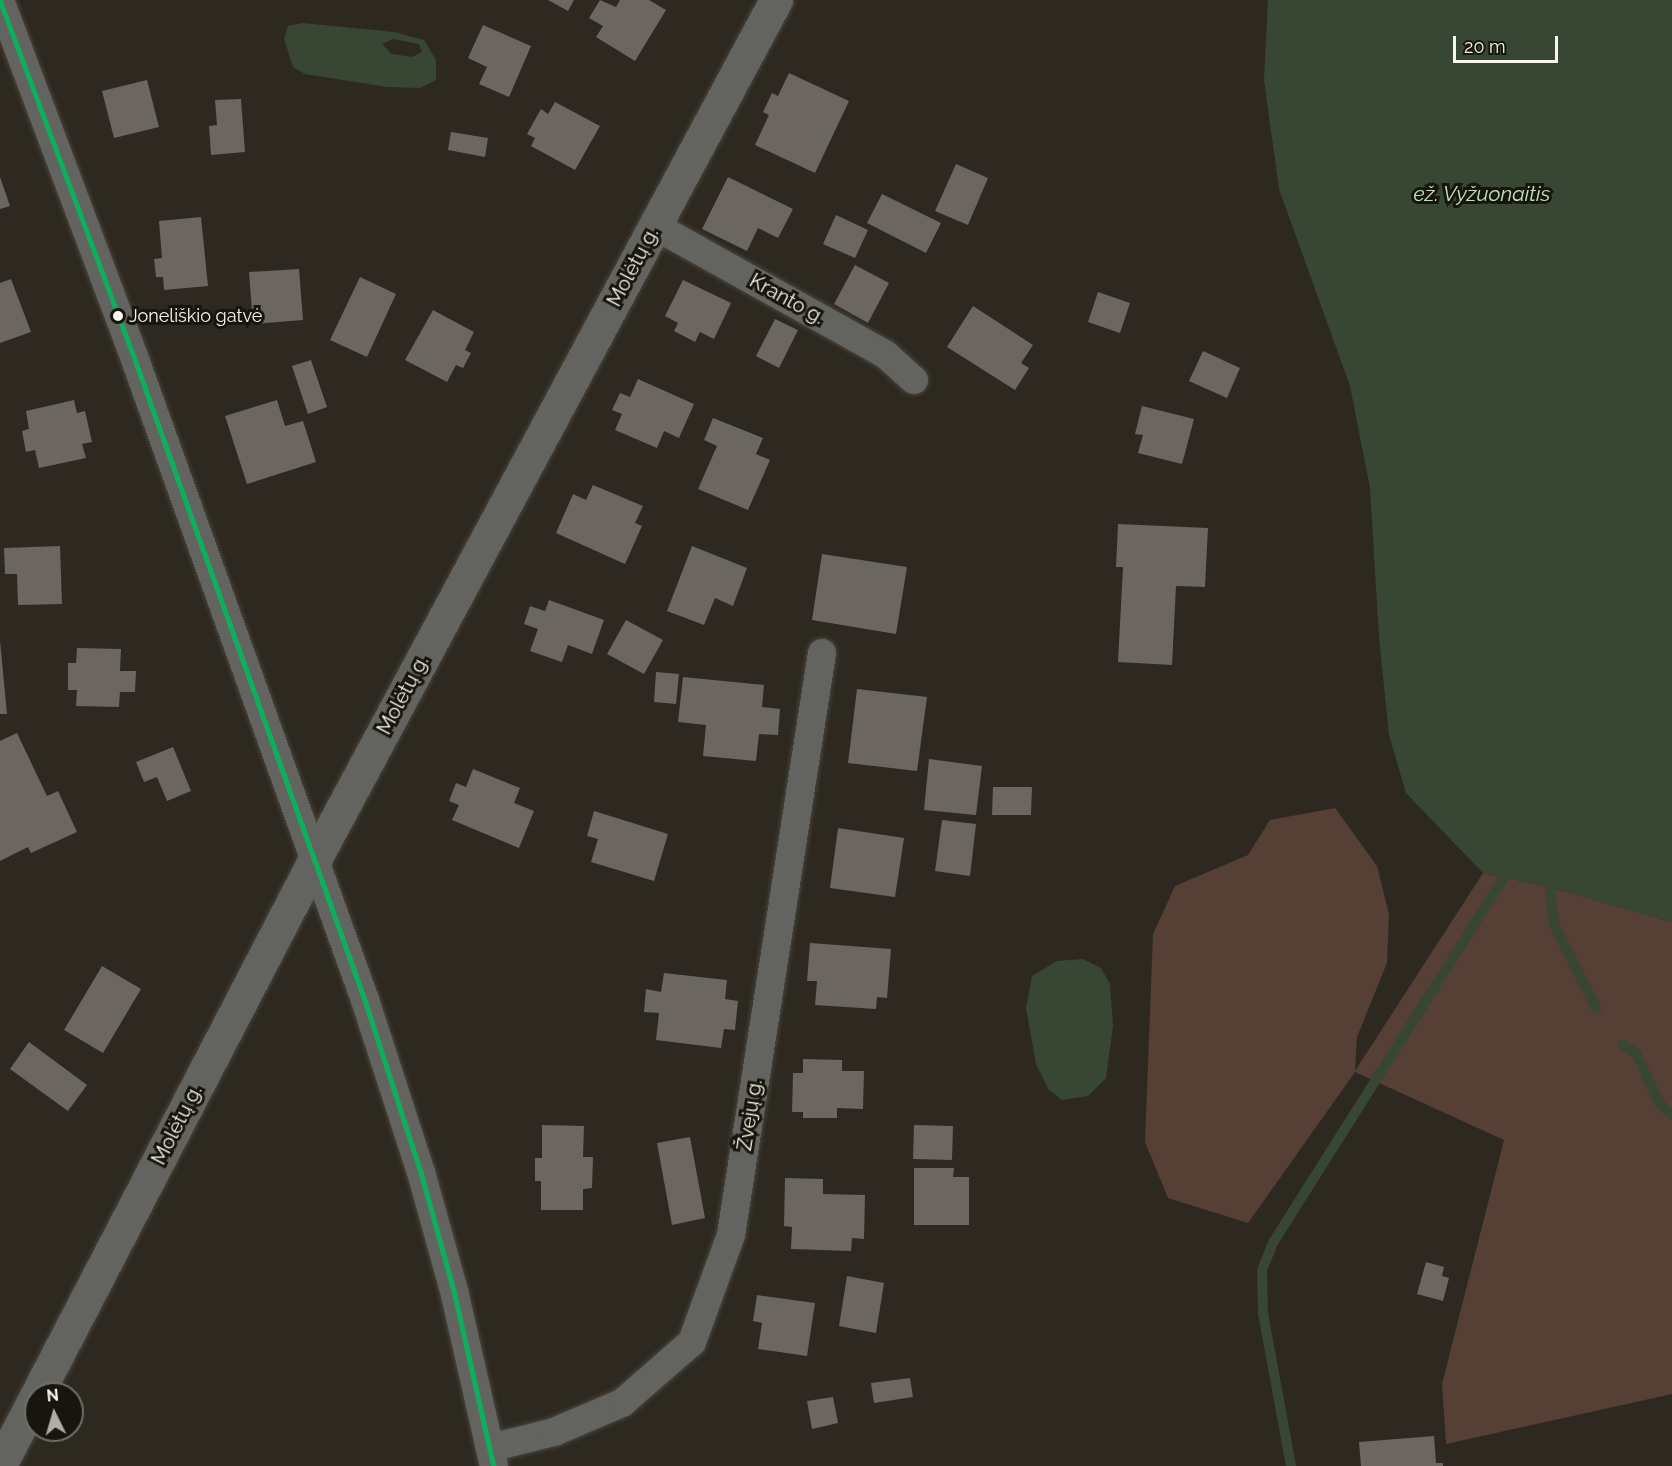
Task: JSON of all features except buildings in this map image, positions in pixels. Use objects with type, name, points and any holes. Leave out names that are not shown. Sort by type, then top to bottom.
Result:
[{"type":"street","points":[[0,0],[315,859],[421,1172],[492,1457]]},
{"type":"street","name":"Molėtų g.","points":[[43,1382],[315,859],[776,0]]},
{"type":"street","name":"Kranto g.","points":[[655,226],[885,354],[914,380]]},
{"type":"street","name":"Žvejų g.","points":[[492,1457],[622,1403],[692,1342],[731,1235],[822,653]]},
{"type":"street","name":"Molėtų g.","points":[[0,1465],[24,1418]]},
{"type":"shaded area","points":[[1335,808],[1377,866],[1389,914],[1387,963],[1357,1037],[1355,1071],[1483,873],[1550,887],[1672,922],[1672,1394],[1446,1444],[1442,1384],[1504,1140],[1355,1072],[1248,1223],[1168,1198],[1145,1142],[1153,934],[1175,886],[1248,855],[1270,820]]},
{"type":"water","name":"ež. Vyžuonaitis","points":[[1268,0],[1672,0],[1672,922],[1550,887],[1483,873],[1406,793],[1389,735],[1379,638],[1370,488],[1350,386],[1279,189],[1264,80]]},
{"type":"water","points":[[302,23],[394,32],[424,40],[436,60],[436,80],[420,88],[387,87],[305,74],[293,67],[284,39],[288,26]],"holes":[[[393,39],[419,44],[422,52],[412,57],[392,54],[382,44]]]},
{"type":"water","points":[[1083,959],[1101,968],[1110,984],[1113,1026],[1106,1078],[1088,1096],[1062,1100],[1049,1090],[1036,1064],[1026,1008],[1032,976],[1057,961]]},
{"type":"waterway","points":[[1291,1466],[1263,1314],[1262,1270],[1274,1241],[1502,880]]},
{"type":"waterway","points":[[1550,887],[1554,925],[1597,1009]]},
{"type":"waterway","points":[[1623,1045],[1636,1053],[1660,1104],[1672,1115]]},
{"type":"transit line","points":[[0,0],[137,365],[365,1000],[421,1172],[455,1295],[494,1466]]},
{"type":"place","name":"Joneliškio gatvė","points":[[118,316]]}]
